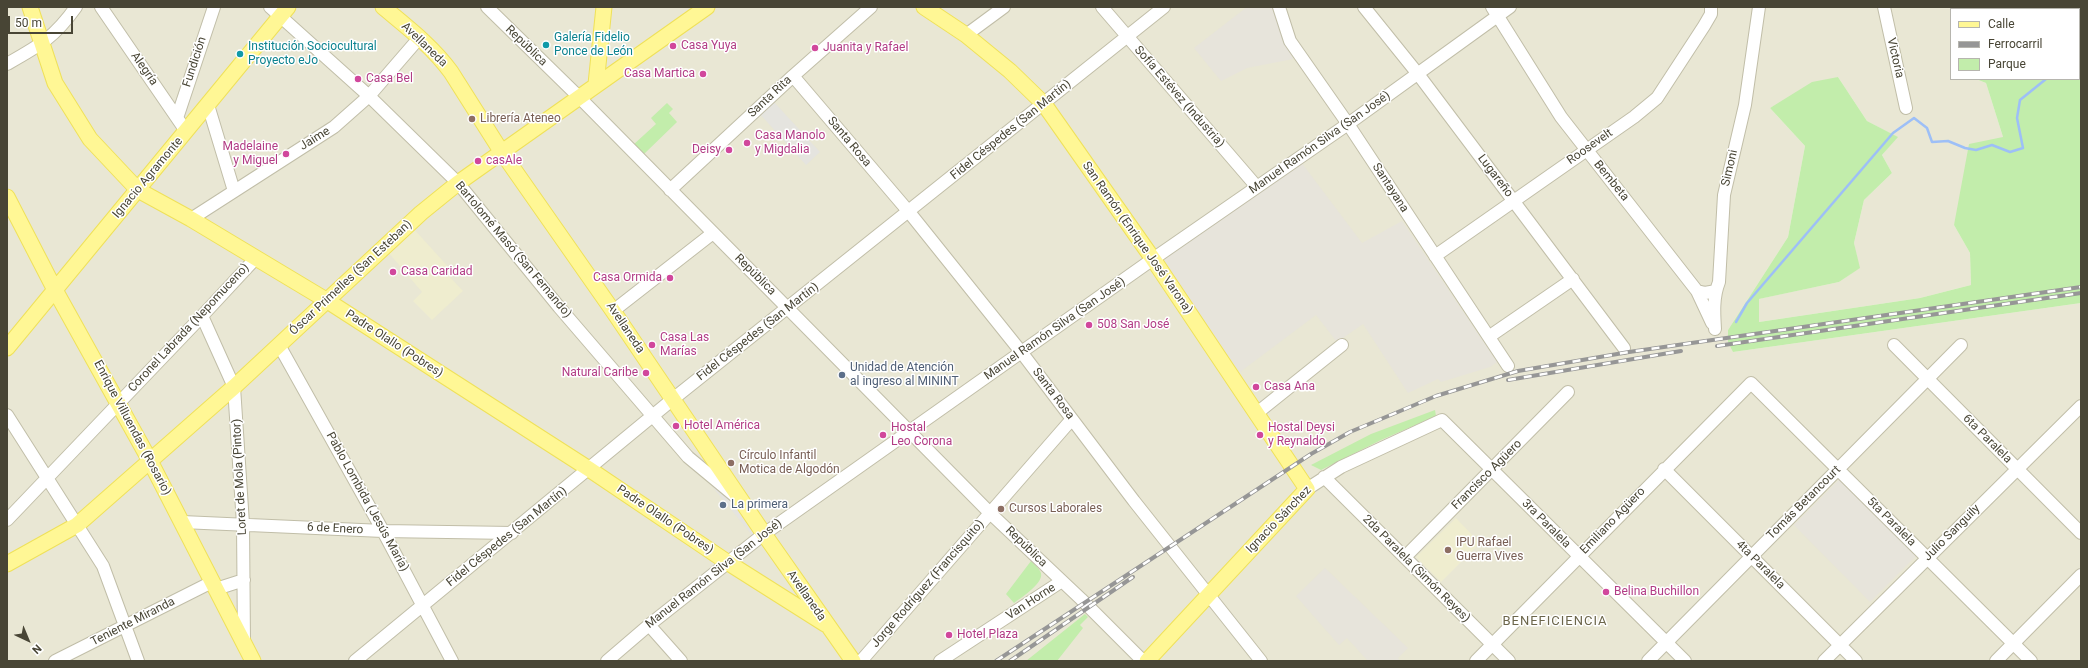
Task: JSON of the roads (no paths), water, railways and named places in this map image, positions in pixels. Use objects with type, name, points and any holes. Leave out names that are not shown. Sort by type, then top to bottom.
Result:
[{"type":"main road","name":"Padre Olallo (Pobres)","points":[[30,7],[55,83],[90,139],[138,190],[191,219],[326,300],[589,469],[727,562],[825,624]]},
{"type":"main road","name":"Avellaneda","points":[[383,7],[420,37],[443,60],[501,151],[613,311],[825,624],[861,660]]},
{"type":"main road","points":[[596,84],[604,7]]},
{"type":"main road","name":"Óscar Primelles (San Esteban)","points":[[7,564],[77,525],[149,459],[234,387],[420,213],[501,151],[707,7]]},
{"type":"main road","name":"San Ramón (Enrique José Varona)","points":[[930,9],[966,35],[1010,71],[1044,104],[1153,259],[1308,489]]},
{"type":"main road","name":"Ignacio Agramonte","points":[[7,348],[208,105],[279,10]]},
{"type":"main road","name":"Enrique Villuendas (Rosario)","points":[[7,197],[55,290],[119,402],[253,661]]},
{"type":"main road","name":"Ignacio Sánchez","points":[[1156,658],[1208,594],[1308,489]]},
{"type":"street","points":[[7,64],[43,44],[63,25],[76,7]]},
{"type":"street","name":"Alegría","points":[[101,7],[186,131]]},
{"type":"street","name":"Fundición","points":[[177,118],[214,7]]},
{"type":"street","name":"República","points":[[487,7],[578,96],[990,513],[1143,661]]},
{"type":"street","name":"Santa Rita","points":[[670,190],[793,76],[871,7]]},
{"type":"street","points":[[966,35],[1004,7]]},
{"type":"street","name":"Sofía Estévez (Industria)","points":[[1102,7],[1257,187]]},
{"type":"street","name":"Fidel Céspedes (San Martín)","points":[[355,661],[673,399],[788,309],[1164,7]]},
{"type":"street","name":"Santayana","points":[[1279,7],[1290,41],[1348,124],[1490,336],[1508,366]]},
{"type":"street","name":"Lugareño","points":[[1364,7],[1418,74],[1624,348]]},
{"type":"street","name":"Manuel Ramón Silva (San José)","points":[[607,661],[649,625],[764,534],[909,430],[1022,353],[1153,259],[1418,74],[1494,12],[1510,7]]},
{"type":"street","name":"Roosevelt","points":[[1435,256],[1634,117],[1657,98],[1712,14],[1711,7]]},
{"type":"street","name":"Simoni","points":[[1715,329],[1716,291],[1719,282],[1724,195],[1745,105],[1759,7]]},
{"type":"street","name":"Victoria","points":[[1884,7],[1906,108]]},
{"type":"street","name":"Bartolomé Masó (San Fernando)","points":[[279,10],[458,183],[559,307],[688,457],[744,504]]},
{"type":"street","name":"Bembeta","points":[[1494,12],[1561,117],[1585,150],[1697,291],[1715,329]]},
{"type":"street","name":"Jaime","points":[[191,219],[334,127],[369,96],[420,37]]},
{"type":"street","name":"Santa Rosa","points":[[793,76],[909,212],[1022,353],[1261,661]]},
{"type":"street","points":[[208,105],[234,191]]},
{"type":"street","points":[[613,311],[713,232]]},
{"type":"street","name":"Coronel Labrada (Nepomuceno)","points":[[7,520],[202,316],[255,258]]},
{"type":"street","points":[[1490,336],[1573,279]]},
{"type":"street","points":[[1697,291],[1705,293],[1716,291]]},
{"type":"street","name":"Loret de Mola (Pintor)","points":[[202,316],[234,387],[243,524],[244,644]]},
{"type":"street","name":"Pablo Lombida (Jesús María)","points":[[279,345],[384,531],[452,661]]},
{"type":"street","points":[[1257,414],[1342,345]]},
{"type":"street","name":"6ta Paralela","points":[[1894,345],[2081,533]]},
{"type":"street","name":"Tomás Betancourt","points":[[1648,661],[1961,345]]},
{"type":"street","name":"5ta Paralela","points":[[1751,383],[2031,661]]},
{"type":"street","name":"Emiliano Agüero","points":[[1476,661],[1664,469],[1751,383]]},
{"type":"street","name":"Francisco Agüero","points":[[1404,557],[1568,392]]},
{"type":"street","name":"Julio Sanguily","points":[[1824,661],[2016,468],[2081,406]]},
{"type":"street","points":[[7,415],[103,566],[127,626],[138,661]]},
{"type":"street","name":"Jorge Rodríguez (Francisquito)","points":[[861,660],[1072,419]]},
{"type":"street","name":"3ra Paralela","points":[[1442,420],[1685,661]]},
{"type":"street","name":"Ignacio Sánchez","points":[[1308,489],[1341,467],[1442,420]]},
{"type":"street","name":"4ta Paralela","points":[[1664,469],[1856,661]]},
{"type":"street","name":"2da Paralela (Simón Reyes)","points":[[1324,477],[1509,661]]},
{"type":"street","name":"6 de Enero","points":[[182,522],[384,531],[512,533]]},
{"type":"street","points":[[1996,661],[2081,576]]},
{"type":"street","name":"Teniente Miranda","points":[[55,661],[214,586],[244,580]]},
{"type":"street","name":"Van Horne","points":[[940,661],[1062,582]]},
{"type":"street","points":[[649,625],[681,661]]},
{"type":"waterway","points":[[1736,322],[1747,303],[1893,133],[1914,118],[1927,128],[1932,142],[1948,141],[1965,148],[1976,150],[1992,145],[2010,152],[2023,148],[2017,118],[2020,100],[2045,80]]},
{"type":"railway","points":[[996,661],[1311,454],[1350,432],[1436,396],[1518,371],[1629,352],[2081,287]]},
{"type":"railway","points":[[1717,346],[2081,293]]},
{"type":"railway","points":[[1508,380],[1681,351]]},
{"type":"railway","points":[[1010,661],[1133,577]]},
{"type":"place","name":"Galería Fidelio Ponce de León","points":[[546,45]]},
{"type":"place","name":"Casa Yuya","points":[[673,46]]},
{"type":"place","name":"Juanita y Rafael","points":[[815,48]]},
{"type":"place","name":"Institución Sociocultural Proyecto eJo","points":[[240,54]]},
{"type":"place","name":"Casa Martica","points":[[703,74]]},
{"type":"place","name":"Casa Bel","points":[[358,79]]},
{"type":"place","name":"Librería Ateneo","points":[[472,119]]},
{"type":"place","name":"Casa Manolo y Migdalia","points":[[747,143]]},
{"type":"place","name":"Deisy","points":[[729,150]]},
{"type":"place","name":"Madelaine y Miguel","points":[[286,154]]},
{"type":"place","name":"casAle","points":[[478,161]]},
{"type":"place","name":"Casa Caridad","points":[[393,272]]},
{"type":"place","name":"Casa Ormida","points":[[670,278]]},
{"type":"place","name":"508 San José","points":[[1089,325]]},
{"type":"place","name":"Casa Las Marías","points":[[652,345]]},
{"type":"place","name":"Natural Caribe","points":[[646,373]]},
{"type":"place","name":"Unidad de Atención al ingreso al MININT","points":[[842,375]]},
{"type":"place","name":"Casa Ana","points":[[1256,387]]},
{"type":"place","name":"Hotel América","points":[[676,426]]},
{"type":"place","name":"Hostal Leo Corona","points":[[883,435]]},
{"type":"place","name":"Hostal Deysi y Reynaldo","points":[[1260,435]]},
{"type":"place","name":"Círculo Infantil Motica de Algodón","points":[[731,463]]},
{"type":"place","name":"La primera","points":[[723,505]]},
{"type":"place","name":"Cursos Laborales","points":[[1001,509]]},
{"type":"place","name":"IPU Rafael Guerra Vives","points":[[1448,550]]},
{"type":"place","name":"Belina Buchillon","points":[[1606,592]]},
{"type":"place","name":"Hotel Plaza","points":[[949,635]]},
{"type":"district","name":"BENEFICIENCIA","points":[[1555,622]]}]
